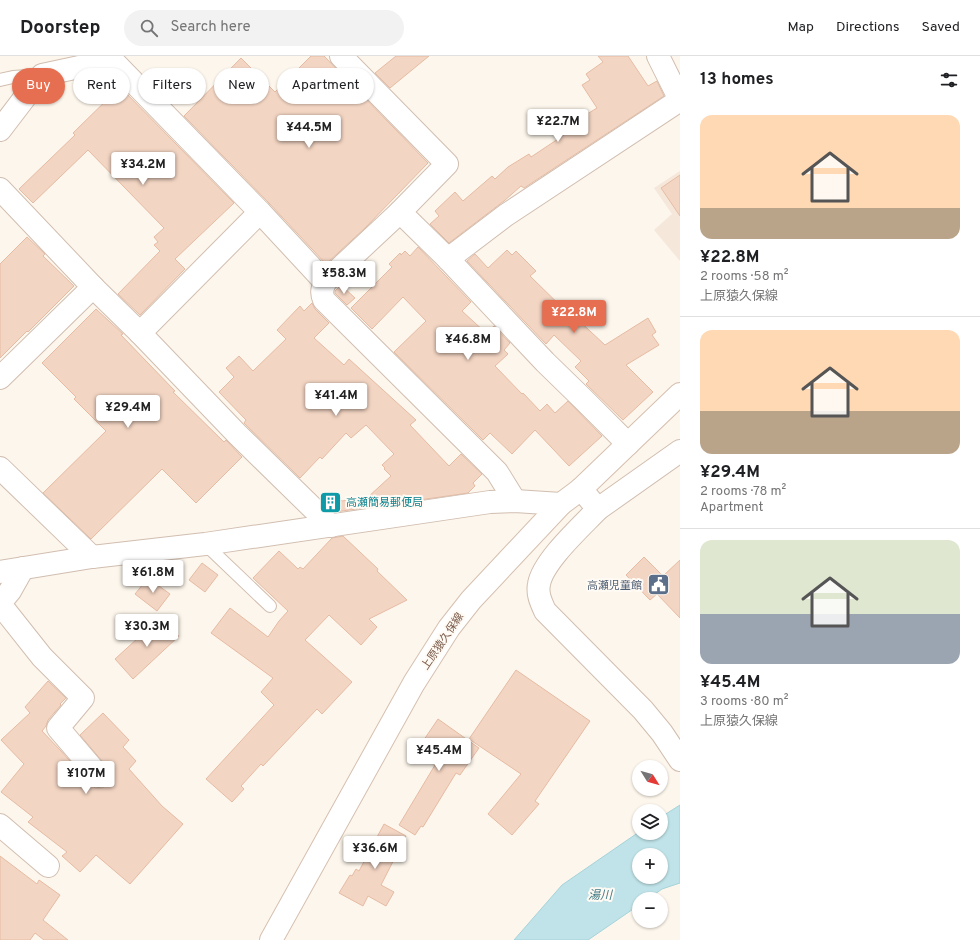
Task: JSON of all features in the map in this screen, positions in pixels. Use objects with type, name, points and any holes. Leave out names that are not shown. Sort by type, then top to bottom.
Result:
[{"type":"street","points":[[341,56],[447,164],[400,212],[326,282],[322,289],[324,300],[497,472],[515,501]]},
{"type":"street","points":[[448,259],[506,215],[680,100],[658,56]]},
{"type":"street","points":[[65,70],[120,58],[326,282]]},
{"type":"street","points":[[0,130],[20,104]]},
{"type":"street","points":[[0,189],[93,287],[140,333],[237,434],[331,526]]},
{"type":"street","points":[[140,333],[260,212]]},
{"type":"street","points":[[400,212],[448,259],[545,362],[628,444]]},
{"type":"street","points":[[0,378],[93,287]]},
{"type":"street","name":"上原猿久保線","points":[[271,940],[414,683],[449,628],[481,588],[561,504],[581,489],[680,394]]},
{"type":"street","points":[[680,451],[598,509],[550,561],[542,572],[538,585],[539,599],[545,611],[642,710],[662,733],[680,760]]},
{"type":"street","points":[[0,468],[92,558]]},
{"type":"street","points":[[581,489],[598,509]]},
{"type":"street","points":[[0,572],[92,558],[331,526],[490,502],[515,501],[561,504]]},
{"type":"street","points":[[23,568],[10,591],[0,604],[42,657],[83,698],[58,728],[99,776]]},
{"type":"street","points":[[0,825],[48,866]]},
{"type":"lane","points":[[0,80],[12,77]]},
{"type":"lane","points":[[205,544],[270,606]]},
{"type":"shaded area","points":[[680,171],[680,261],[654,230],[672,214],[654,188]]},
{"type":"water","name":"湯川","points":[[680,805],[680,883],[662,889],[658,892],[632,892],[632,910],[588,940],[514,940],[562,885],[632,837],[632,840],[668,840],[668,813]]},
{"type":"building","points":[[311,56],[324,56],[336,68],[299,68]]},
{"type":"building","points":[[396,56],[429,56],[390,88],[375,73]]},
{"type":"building","points":[[598,56],[628,56],[648,86],[657,81],[664,96],[524,188],[521,186],[504,201],[449,243],[430,224],[439,216],[435,211],[455,192],[463,201],[492,176],[495,179],[508,167],[529,154],[531,157],[564,135],[561,130],[597,108],[582,85],[590,80],[586,74],[603,62]]},
{"type":"building","points":[[241,58],[251,68],[231,68]]},
{"type":"building","points":[[214,85],[214,104],[269,104],[269,86],[275,92],[277,90],[277,104],[371,104],[428,163],[365,228],[326,264],[184,116],[196,104],[206,104],[206,94]]},
{"type":"building","points":[[130,97],[234,203],[175,259],[185,269],[140,315],[118,294],[160,251],[154,245],[158,242],[154,237],[164,228],[88,150],[33,203],[19,189],[75,135],[73,133],[103,104],[130,104]]},
{"type":"building","points":[[680,175],[680,216],[661,188]]},
{"type":"building","points":[[27,237],[45,254],[43,256],[74,286],[0,358],[0,264]]},
{"type":"building","points":[[418,247],[471,302],[462,311],[486,333],[494,326],[510,343],[504,350],[508,354],[495,366],[522,394],[523,393],[540,411],[547,404],[555,413],[568,401],[602,436],[569,466],[535,430],[512,454],[490,433],[483,440],[394,352],[426,321],[403,297],[372,329],[351,308],[392,267],[389,264],[400,253],[401,255],[405,251],[410,256]]},
{"type":"building","points":[[507,250],[512,255],[516,251],[536,271],[530,276],[575,320],[576,318],[605,345],[648,318],[656,332],[652,335],[659,345],[626,365],[653,392],[623,420],[586,384],[589,381],[575,367],[581,361],[554,335],[546,344],[467,261],[475,254],[488,268]]},
{"type":"building","points":[[341,285],[355,298],[347,305],[335,293]]},
{"type":"building","points":[[312,303],[315,309],[329,323],[314,338],[344,365],[349,359],[416,420],[410,425],[449,466],[461,454],[482,474],[473,483],[475,486],[468,493],[335,512],[323,500],[332,492],[342,501],[368,497],[391,476],[382,465],[394,454],[366,425],[351,438],[346,433],[322,459],[320,457],[300,478],[244,423],[246,420],[219,392],[234,377],[226,368],[239,356],[253,371],[286,339],[277,330],[300,306],[304,311]]},
{"type":"building","points":[[96,309],[123,334],[121,335],[175,391],[173,392],[224,442],[226,440],[242,457],[196,503],[162,469],[91,539],[43,493],[106,431],[74,399],[76,397],[42,363]]},
{"type":"building","points":[[343,536],[378,569],[377,571],[407,600],[369,619],[377,627],[361,645],[329,615],[305,640],[352,682],[322,714],[317,709],[263,766],[261,764],[241,786],[244,789],[232,802],[206,779],[274,705],[261,692],[273,678],[211,633],[230,608],[268,637],[288,611],[253,578],[279,551],[298,569],[300,567],[303,569],[332,538]]},
{"type":"building","name":"高瀬児童館","points":[[644,557],[663,576],[680,560],[680,618],[657,594],[650,600],[626,575]]},
{"type":"building","points":[[202,563],[218,575],[205,592],[189,580]]},
{"type":"building","points":[[148,578],[170,594],[157,611],[135,594]]},
{"type":"building","points":[[161,617],[179,636],[133,679],[115,659]]},
{"type":"building","points":[[516,670],[590,721],[535,801],[539,804],[512,835],[488,814],[521,774],[469,739]]},
{"type":"building","points":[[48,681],[66,698],[48,720],[42,731],[90,784],[95,788],[102,788],[111,780],[111,773],[108,768],[80,735],[103,713],[129,740],[123,747],[136,761],[129,769],[162,806],[183,824],[130,884],[96,855],[80,872],[62,856],[67,852],[28,822],[33,817],[1,792],[24,764],[1,740],[30,713],[25,707]]},
{"type":"building","points":[[438,719],[479,748],[460,775],[456,773],[423,827],[421,826],[415,835],[399,825],[438,760],[419,747]]},
{"type":"building","points":[[384,824],[406,836],[381,885],[394,892],[386,906],[368,896],[363,906],[339,893],[350,875],[352,876],[356,869],[359,871]]},
{"type":"building","points":[[0,856],[37,884],[39,880],[60,895],[43,920],[68,940],[44,940],[35,933],[30,940],[0,940]]},
{"type":"place","name":"高瀬簡易郵便局","points":[[330,502]]},
{"type":"place","name":"高瀬児童館","points":[[658,585]]}]
